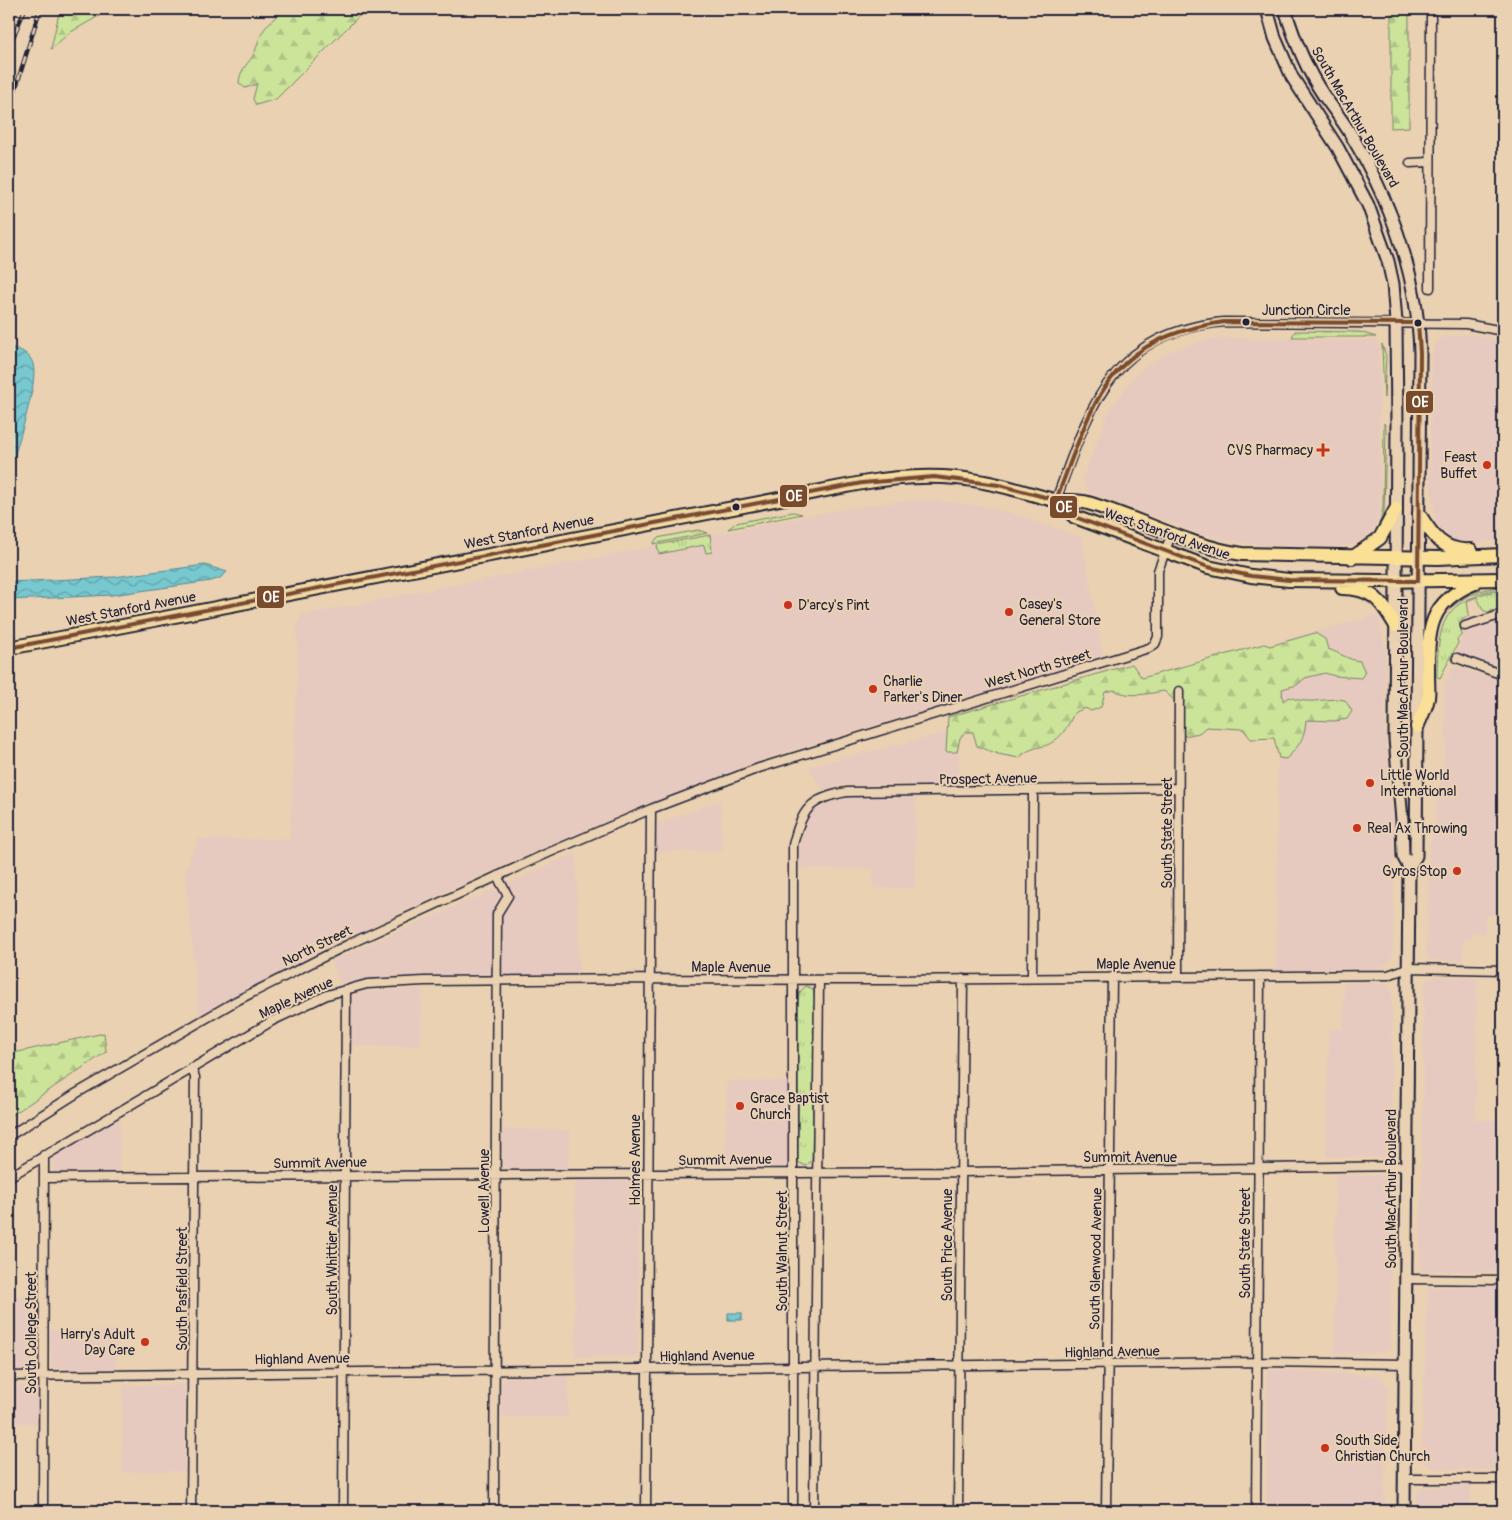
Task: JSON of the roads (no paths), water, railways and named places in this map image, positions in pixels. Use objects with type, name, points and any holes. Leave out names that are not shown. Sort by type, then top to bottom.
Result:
[{"type":"main road","name":"South MacArthur Boulevard","points":[[1267,9],[1275,38],[1292,77],[1342,154],[1368,205],[1388,261],[1395,296],[1395,739],[1402,820],[1402,856],[1409,866]]},
{"type":"main road","name":"South MacArthur Boulevard","points":[[1285,9],[1292,31],[1311,73],[1354,139],[1388,206],[1404,253],[1418,323],[1420,353],[1416,856],[1409,866],[1404,1511]]},
{"type":"main road","name":"West Stanford Avenue","points":[[9,648],[878,480],[934,477],[963,479],[999,485],[1056,500],[1086,503],[1216,550],[1242,554],[1352,558],[1503,555]]},
{"type":"main road","name":"West Stanford Avenue","points":[[1056,500],[1075,517],[1164,552],[1231,572],[1289,580],[1418,581],[1499,579]]},
{"type":"main road","points":[[1352,558],[1380,538],[1396,509]]},
{"type":"main road","points":[[1419,514],[1434,537],[1448,547],[1464,551],[1503,548]]},
{"type":"main road","points":[[1417,727],[1428,698],[1428,642],[1439,607],[1453,594],[1476,583],[1499,579]]},
{"type":"main road","points":[[1289,580],[1302,588],[1362,590],[1380,602],[1396,626]]},
{"type":"street","points":[[1430,288],[1431,9]]},
{"type":"street","points":[[1410,163],[1430,162]]},
{"type":"street","name":"Junction Circle","points":[[1056,500],[1094,403],[1101,391],[1130,357],[1153,341],[1174,332],[1200,324],[1224,322],[1396,322],[1476,325],[1503,331]]},
{"type":"street","name":"West North Street","points":[[651,809],[751,771],[848,739],[1149,648],[1155,644],[1158,637],[1158,581],[1164,552],[1171,535]]},
{"type":"street","points":[[1465,626],[1503,614]]},
{"type":"street","points":[[1457,658],[1503,675]]},
{"type":"street","name":"South State Street","points":[[1178,976],[1179,691]]},
{"type":"street","name":"Prospect Avenue","points":[[804,812],[818,799],[847,792],[1179,788]]},
{"type":"street","points":[[1032,978],[1033,791]]},
{"type":"street","name":"North Street","points":[[9,1136],[77,1093],[236,1001],[347,945],[497,876],[651,809]]},
{"type":"street","name":"Holmes Avenue","points":[[646,1511],[648,979],[651,809]]},
{"type":"street","name":"South Walnut Street","points":[[793,1511],[794,845],[804,812]]},
{"type":"street","name":"Lowell Avenue","points":[[494,1511],[497,914],[508,896],[497,876]]},
{"type":"street","name":"Maple Avenue","points":[[9,1177],[272,1021],[327,995],[346,989],[382,983],[497,980],[819,980],[1388,975],[1408,968],[1503,970]]},
{"type":"street","name":"South State Street","points":[[1256,1511],[1260,976]]},
{"type":"street","name":"South Glenwood Avenue","points":[[1106,1511],[1112,977]]},
{"type":"street","name":"South Price Avenue","points":[[958,1511],[963,979]]},
{"type":"street","points":[[814,1511],[819,980]]},
{"type":"street","name":"South Whittier Avenue","points":[[343,1511],[346,989]]},
{"type":"street","name":"South Pasfield Street","points":[[191,1068],[195,1077],[191,1511]]},
{"type":"street","name":"South College Street","points":[[43,1511],[44,1155]]},
{"type":"street","name":"Summit Avenue","points":[[44,1178],[960,1172],[1406,1166]]},
{"type":"street","points":[[1405,1279],[1503,1280]]},
{"type":"street","name":"Highland Avenue","points":[[9,1376],[1257,1362],[1406,1364]]},
{"type":"street","points":[[1404,1479],[1503,1479]]},
{"type":"water","points":[[9,347],[27,354],[32,360],[34,374],[29,402],[9,477]]},
{"type":"water","points":[[205,565],[227,572],[220,578],[211,581],[112,595],[9,600],[9,582],[114,577]]},
{"type":"water","points":[[728,1313],[742,1313],[742,1320],[728,1320]]},
{"type":"railway","points":[[9,47],[25,9]]},
{"type":"railway","points":[[9,110],[40,9]]},
{"type":"place","name":"CVS Pharmacy","points":[[1323,450]]},
{"type":"place","name":"Feast Buffet","points":[[1487,465]]},
{"type":"place","name":"D'arcy's Pint","points":[[788,605]]},
{"type":"place","name":"Casey's General Store","points":[[1009,612]]},
{"type":"place","name":"Charlie Parker's Diner","points":[[873,689]]},
{"type":"place","name":"Little World International","points":[[1370,783]]},
{"type":"place","name":"Real Ax Throwing","points":[[1357,828]]},
{"type":"place","name":"Gyros Stop","points":[[1457,871]]},
{"type":"place","name":"Grace Baptist Church","points":[[740,1106]]},
{"type":"place","name":"Harry's Adult Day Care","points":[[145,1342]]},
{"type":"place","name":"South Side Christian Church","points":[[1325,1448]]}]
